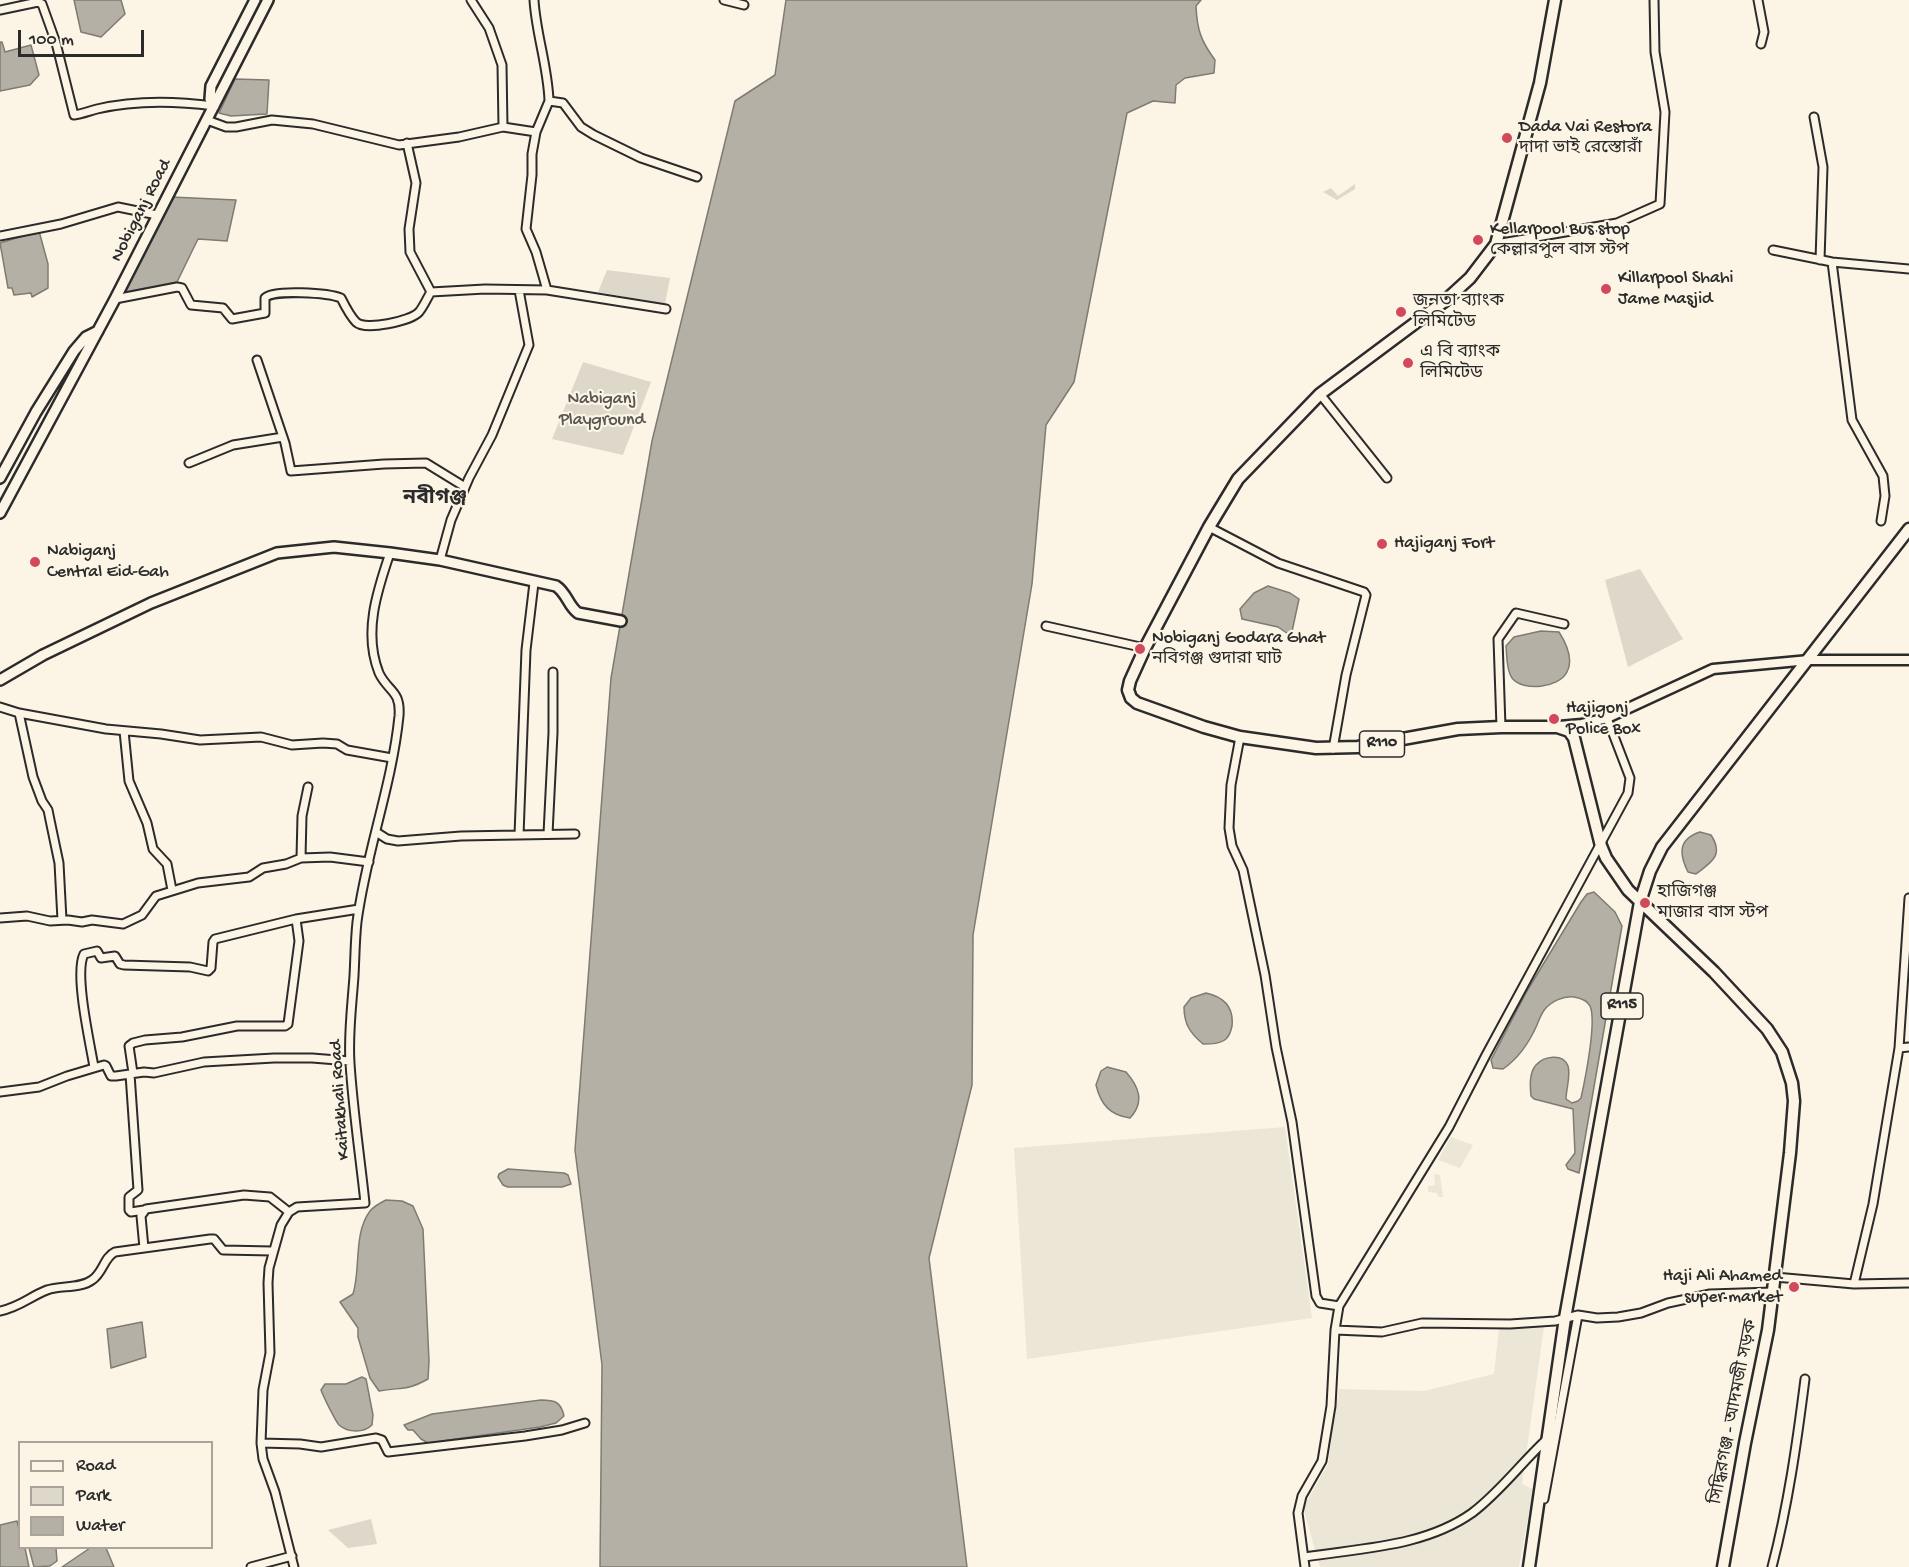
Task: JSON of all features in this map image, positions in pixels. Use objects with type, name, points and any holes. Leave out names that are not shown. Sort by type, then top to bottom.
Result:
[{"type":"main road","name":"Nobiganj Road","points":[[214,106],[210,99],[211,86],[255,0]]},
{"type":"main road","name":"Nobiganj Road","points":[[0,513],[115,299],[268,0]]},
{"type":"main road","name":"R110","points":[[1554,0],[1540,83],[1496,244],[1470,278],[1446,300],[1320,394],[1238,479],[1209,527],[1144,648],[1128,690],[1131,698],[1137,703],[1204,727],[1240,737],[1333,749],[1389,743],[1458,729],[1557,727]]},
{"type":"main road","name":"Nobiganj Road","points":[[0,478],[36,412],[74,351],[87,337],[98,331]]},
{"type":"main road","name":"R115","points":[[1531,1567],[1564,1318],[1640,902],[1650,872],[1662,847],[1909,529]]},
{"type":"main road","points":[[0,680],[43,655],[151,603],[277,553],[334,547],[440,560],[560,588],[573,610],[578,613],[621,621]]},
{"type":"main road","name":"সিদ্ধিরগঞ্জ - আদমজী সড়ক","points":[[1557,727],[1569,731],[1574,738],[1606,858],[1628,890],[1714,972],[1767,1029],[1782,1052],[1790,1074],[1794,1101],[1790,1153],[1768,1330],[1723,1567]]},
{"type":"street","points":[[471,0],[489,28],[502,65],[503,127]]},
{"type":"street","points":[[534,0],[535,20],[549,82],[549,101],[536,132],[532,154],[526,229],[536,252],[547,290]]},
{"type":"street","points":[[724,0],[744,5]]},
{"type":"street","points":[[1496,244],[1617,223],[1660,204],[1665,112],[1655,52],[1654,0]]},
{"type":"street","points":[[1758,0],[1764,32],[1761,44]]},
{"type":"street","points":[[0,10],[29,2],[42,4],[56,43],[74,115],[144,102],[187,102],[214,106]]},
{"type":"street","points":[[549,101],[563,103],[581,127],[621,150],[697,177]]},
{"type":"street","points":[[1814,117],[1823,167],[1820,260]]},
{"type":"street","points":[[207,120],[226,127],[272,120],[313,124],[399,145],[503,127],[536,132]]},
{"type":"street","points":[[407,143],[416,183],[409,230],[410,252],[431,292]]},
{"type":"street","points":[[0,236],[62,224],[118,207],[157,215]]},
{"type":"street","points":[[1773,250],[1832,262],[1909,269]]},
{"type":"street","points":[[1832,262],[1852,420],[1883,477],[1885,496],[1881,521]]},
{"type":"street","points":[[115,299],[177,287],[182,288],[191,305],[223,308],[232,319],[265,314],[265,298],[269,294],[331,295],[341,298],[356,322],[363,325],[394,323],[414,316],[420,311],[431,292]]},
{"type":"street","points":[[431,292],[485,289],[547,290],[666,309]]},
{"type":"street","points":[[440,560],[451,520],[492,435],[529,345],[519,290]]},
{"type":"street","points":[[256,360],[284,437],[291,471],[384,464],[426,464],[465,487]]},
{"type":"street","points":[[1320,394],[1387,478]]},
{"type":"street","points":[[189,463],[233,445],[284,437]]},
{"type":"street","points":[[1209,527],[1278,563],[1366,594],[1346,675],[1333,749]]},
{"type":"street","name":"Kaitakhali Road","points":[[289,1212],[297,1207],[365,1203],[350,1061],[351,1010],[359,909],[379,813],[386,794],[398,718],[398,699],[380,674],[375,659],[372,620],[375,597],[390,553]]},
{"type":"street","points":[[519,835],[526,650],[534,583]]},
{"type":"street","points":[[1501,727],[1498,639],[1516,613],[1564,624]]},
{"type":"street","points":[[1047,626],[1144,648]]},
{"type":"street","points":[[1557,727],[1607,718],[1713,669],[1809,660],[1909,660]]},
{"type":"street","points":[[548,834],[553,733],[553,672]]},
{"type":"street","points":[[0,707],[19,713],[124,731],[200,740],[261,736],[292,745],[323,742],[337,744],[347,750],[392,758]]},
{"type":"street","points":[[19,713],[33,777],[48,810],[59,863],[62,920]]},
{"type":"street","points":[[1305,1567],[1298,1513],[1299,1504],[1322,1461],[1331,1406],[1335,1330],[1340,1306],[1449,1127],[1524,984],[1601,846],[1605,833],[1629,793],[1630,785],[1623,756],[1607,718]]},
{"type":"street","points":[[124,731],[129,781],[147,823],[153,849],[167,864],[172,890]]},
{"type":"street","points":[[1240,737],[1231,785],[1229,828],[1242,870],[1265,975],[1276,1047],[1292,1122],[1316,1296],[1320,1303],[1340,1306]]},
{"type":"street","points":[[301,858],[302,816],[308,787]]},
{"type":"street","points":[[376,832],[387,839],[398,842],[461,836],[575,834]]},
{"type":"street","points":[[0,918],[27,916],[50,921],[92,920],[123,924],[144,914],[156,896],[198,883],[249,877],[263,868],[286,864],[301,858],[330,857],[369,862]]},
{"type":"street","points":[[1854,1284],[1873,1204],[1899,1048],[1909,898]]},
{"type":"street","points":[[94,1067],[83,998],[81,959],[84,954],[97,951],[101,958],[113,956],[124,965],[208,971],[215,939],[296,919],[359,909]]},
{"type":"street","points":[[294,1567],[273,1485],[263,1459],[261,1443],[263,1390],[270,1353],[268,1283],[273,1251],[281,1225],[289,1212],[270,1197],[244,1195],[132,1212],[129,1210],[129,1197],[138,1190],[129,1046],[137,1041],[182,1037],[237,1026],[285,1026],[288,1024],[299,941],[296,919]]},
{"type":"street","points":[[1899,1048],[1909,1047]]},
{"type":"street","points":[[0,1092],[39,1087],[94,1067],[106,1066],[111,1076],[116,1076],[154,1073],[204,1062],[312,1058],[350,1061]]},
{"type":"street","points":[[144,1210],[141,1221],[144,1248]]},
{"type":"street","points":[[0,1311],[16,1308],[47,1290],[89,1283],[98,1276],[110,1254],[210,1239],[214,1239],[223,1250],[273,1251]]},
{"type":"street","points":[[1775,1278],[1854,1284],[1909,1283]]},
{"type":"street","points":[[1335,1330],[1382,1332],[1422,1323],[1510,1324],[1578,1315],[1597,1318],[1618,1317],[1710,1294],[1773,1292]]},
{"type":"street","points":[[1531,1567],[1578,1315]]},
{"type":"street","points":[[1772,1567],[1780,1536],[1797,1440],[1804,1379]]},
{"type":"street","points":[[261,1443],[321,1447],[376,1438],[382,1440],[388,1452],[525,1436],[562,1430],[585,1423]]},
{"type":"street","points":[[1305,1557],[1424,1538],[1446,1528],[1471,1513],[1488,1499],[1549,1437]]},
{"type":"street","points":[[250,1567],[292,1556]]},
{"type":"shaded area","points":[[1285,1127],[1312,1318],[1027,1359],[1014,1148]]},
{"type":"shaded area","points":[[1451,1137],[1473,1145],[1460,1168],[1438,1160]]},
{"type":"shaded area","points":[[1434,1174],[1440,1175],[1443,1197],[1438,1197],[1437,1193],[1428,1192],[1428,1186],[1435,1185]]},
{"type":"shaded area","points":[[1544,1327],[1522,1484],[1533,1489],[1519,1567],[1320,1567],[1303,1508],[1328,1464],[1339,1389],[1424,1391],[1494,1374],[1499,1328]]},
{"type":"green space","points":[[1355,184],[1355,189],[1337,200],[1323,192],[1331,188],[1338,196]]},
{"type":"green space","points":[[607,270],[670,278],[665,304],[598,292]]},
{"type":"green space","name":"Nabiganj Playground","points":[[583,362],[651,382],[623,455],[552,439]]},
{"type":"green space","points":[[1640,569],[1683,639],[1628,667],[1605,580]]},
{"type":"green space","points":[[371,1519],[377,1544],[348,1548],[328,1530]]},
{"type":"water","points":[[74,0],[121,0],[125,14],[101,37],[81,32]]},
{"type":"water","points":[[786,0],[1201,0],[1196,6],[1197,22],[1203,41],[1215,60],[1214,73],[1185,78],[1176,85],[1175,103],[1153,101],[1127,113],[1074,382],[1046,425],[1032,584],[973,935],[972,1085],[929,1258],[967,1567],[600,1567],[602,1365],[575,1150],[611,678],[652,441],[735,101],[775,75]]},
{"type":"water","points":[[0,42],[5,52],[31,45],[39,75],[30,85],[0,91]]},
{"type":"water","points":[[235,79],[269,80],[267,114],[231,116],[219,113]]},
{"type":"water","points":[[171,197],[236,200],[227,241],[198,239],[177,282],[120,293]]},
{"type":"water","points":[[39,231],[48,264],[48,288],[32,297],[31,293],[14,295],[12,288],[8,288],[0,243]]},
{"type":"water","points":[[1268,586],[1290,593],[1299,599],[1291,636],[1278,627],[1242,619],[1240,609],[1254,593]]},
{"type":"water","points":[[1541,631],[1559,632],[1568,651],[1569,667],[1557,682],[1541,686],[1524,685],[1510,675],[1506,646],[1514,637]]},
{"type":"water","points":[[1700,832],[1711,835],[1715,842],[1716,853],[1711,862],[1696,874],[1688,872],[1682,848],[1688,839]]},
{"type":"water","points":[[1594,892],[1615,912],[1622,926],[1579,1173],[1568,1169],[1566,1165],[1575,1153],[1573,1109],[1534,1099],[1531,1096],[1530,1080],[1539,1062],[1553,1057],[1562,1059],[1569,1070],[1566,1099],[1572,1103],[1581,1098],[1591,1037],[1592,1014],[1589,1004],[1574,997],[1554,1001],[1544,1011],[1527,1044],[1514,1060],[1503,1069],[1493,1068],[1491,1060],[1527,991],[1581,902],[1587,894]]},
{"type":"water","points":[[1206,993],[1223,1000],[1231,1013],[1230,1033],[1226,1039],[1218,1043],[1203,1044],[1191,1032],[1185,1018],[1184,1007],[1191,998]]},
{"type":"water","points":[[1107,1067],[1126,1072],[1137,1089],[1138,1106],[1130,1118],[1112,1112],[1101,1098],[1096,1085],[1101,1071]]},
{"type":"water","points":[[508,1169],[564,1173],[568,1175],[571,1184],[562,1187],[508,1187],[503,1185],[498,1177]]},
{"type":"water","points":[[386,1200],[402,1201],[413,1206],[423,1229],[429,1361],[428,1379],[409,1387],[379,1391],[370,1378],[358,1337],[358,1328],[340,1302],[353,1294],[359,1241],[365,1220],[372,1209]]},
{"type":"water","points":[[142,1322],[146,1357],[111,1368],[107,1329]]},
{"type":"water","points":[[362,1377],[366,1379],[373,1415],[372,1425],[365,1430],[351,1431],[339,1425],[321,1390],[325,1384],[346,1384]]},
{"type":"water","points":[[541,1400],[557,1403],[564,1416],[556,1423],[540,1427],[428,1443],[404,1425],[432,1414]]},
{"type":"water","points":[[17,1521],[18,1549],[25,1549],[29,1567],[0,1567],[0,1525]]},
{"type":"water","points":[[29,1549],[56,1549],[57,1561],[50,1566],[34,1567]]},
{"type":"water","points":[[89,1549],[106,1549],[114,1567],[62,1567]]},
{"type":"place","name":"Dada Vai Restora দাদা ভাই রেস্তোরাঁ","points":[[1507,138]]},
{"type":"place","name":"Kellarpool Bus stop কেল্লারপুল বাস স্টপ","points":[[1478,240]]},
{"type":"place","name":"Killarpool Shahi Jame Masjid","points":[[1606,289]]},
{"type":"place","name":"জনতা ব্যাংক লিমিটেড","points":[[1401,312]]},
{"type":"place","name":"এ বি ব্যাংক লিমিটেড","points":[[1408,363]]},
{"type":"place","name":"Hajiganj Fort","points":[[1382,544]]},
{"type":"place","name":"Nabiganj Central Eid-Gah","points":[[35,562]]},
{"type":"place","name":"Nobiganj Godara Ghat নবিগঞ্জ গুদারা ঘাট","points":[[1140,649]]},
{"type":"place","name":"Hajigonj Police Box","points":[[1554,719]]},
{"type":"place","name":"হাজিগঞ্জ মাজার বাস স্টপ","points":[[1645,903]]},
{"type":"place","name":"Haji Ali Ahamed super market","points":[[1794,1287]]},
{"type":"district","name":"নবীগঞ্জ","points":[[435,500]]}]
